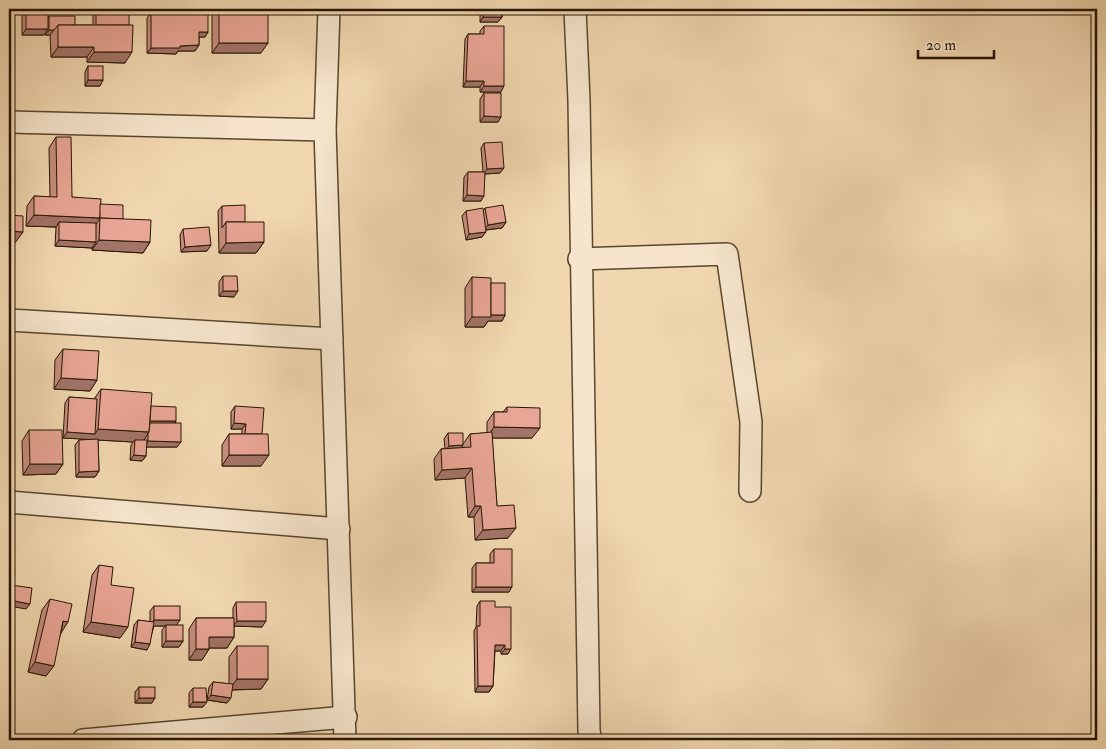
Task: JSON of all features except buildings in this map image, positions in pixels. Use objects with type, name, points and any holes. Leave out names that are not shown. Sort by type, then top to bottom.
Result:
[{"type":"street","points":[[329,9],[325,130],[346,717],[345,740]]},
{"type":"street","points":[[574,9],[579,100],[588,731],[591,740]]},
{"type":"street","points":[[9,122],[325,130]]},
{"type":"street","points":[[580,259],[726,254],[751,422],[750,491]]},
{"type":"street","points":[[9,320],[332,339]]},
{"type":"street","points":[[9,502],[339,529]]},
{"type":"street","points":[[83,740],[346,717]]}]
